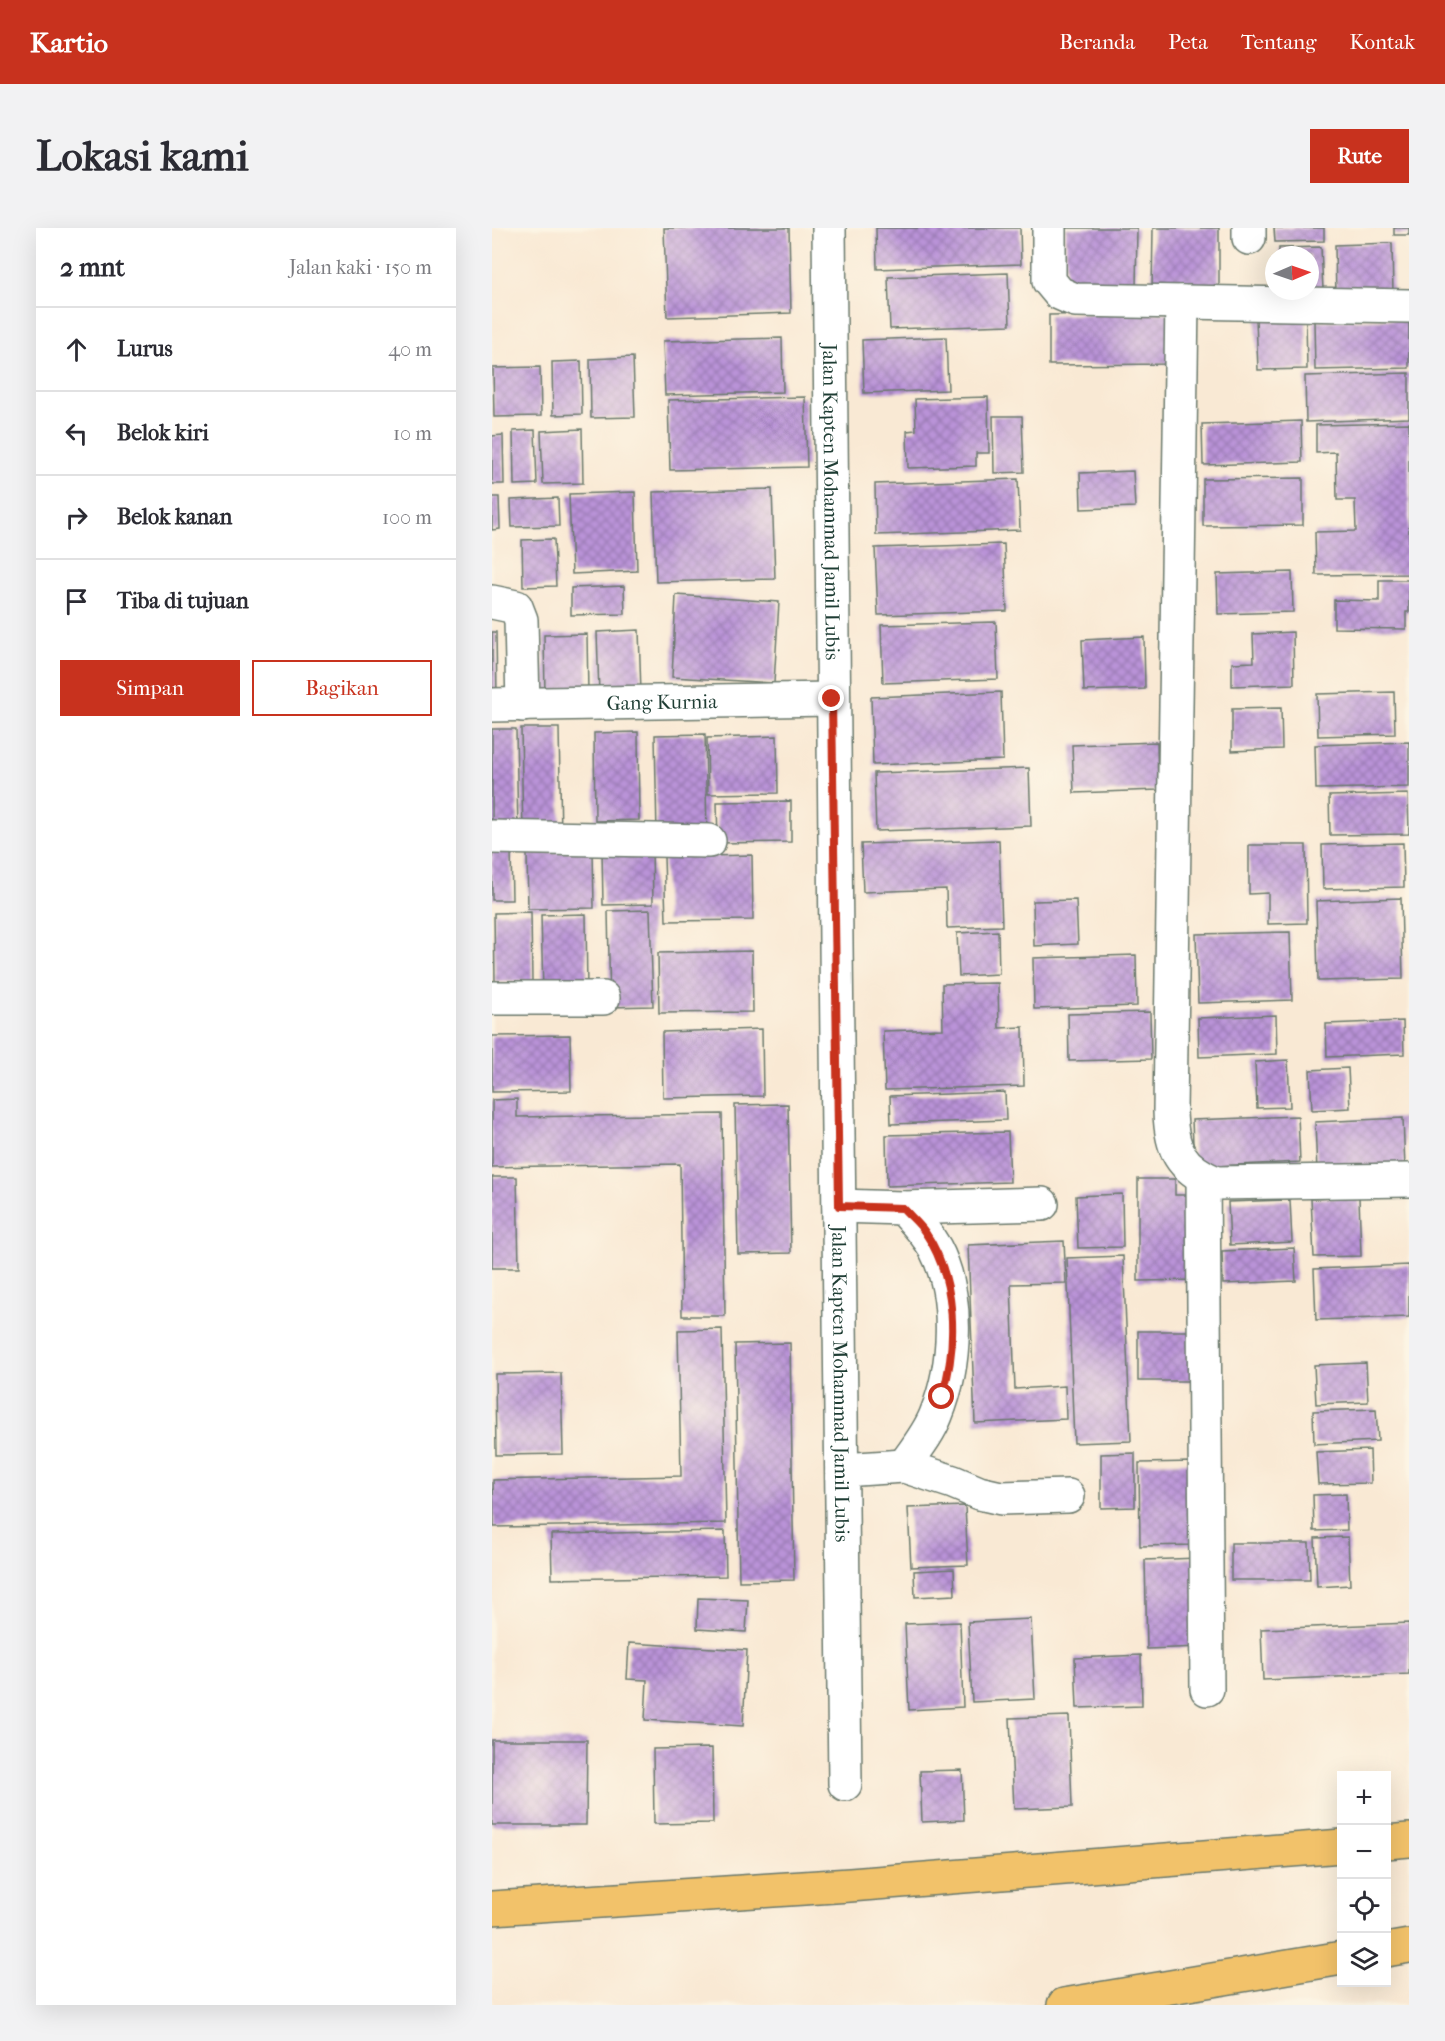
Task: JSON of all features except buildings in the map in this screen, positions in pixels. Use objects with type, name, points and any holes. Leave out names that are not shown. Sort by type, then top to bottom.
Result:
[{"type":"highway","points":[[1391,1842],[1409,1840]]},
{"type":"highway","points":[[492,1908],[838,1886],[1337,1846]]},
{"type":"highway","points":[[1391,1949],[1409,1946]]},
{"type":"highway","points":[[1064,2005],[1337,1959]]},
{"type":"street","name":"Jalan Kapten Mohammad Jamil Lubis","points":[[829,228],[832,699],[845,1784]]},
{"type":"street","points":[[1049,228],[1049,281],[1067,298],[1086,301],[1409,306]]},
{"type":"street","points":[[1182,303],[1170,1118],[1174,1146],[1191,1171],[1216,1183],[1409,1180]]},
{"type":"street","points":[[492,602],[516,607],[521,620],[507,705]]},
{"type":"street","name":"Gang Kurnia","points":[[507,705],[832,699]]},
{"type":"street","points":[[492,837],[708,841]]},
{"type":"street","points":[[492,998],[603,998]]},
{"type":"street","points":[[1203,1177],[1207,1689]]},
{"type":"street","points":[[839,1206],[903,1208],[1042,1204]]},
{"type":"street","points":[[903,1208],[924,1230],[936,1249],[947,1282],[952,1320],[950,1372],[942,1397],[926,1434],[904,1466]]},
{"type":"street","points":[[842,1470],[904,1466],[979,1493],[1001,1498],[1068,1496]]},
{"type":"route","points":[[832,699],[839,1206],[903,1208],[924,1230],[936,1249],[947,1282],[952,1320],[950,1372],[942,1397]]}]
